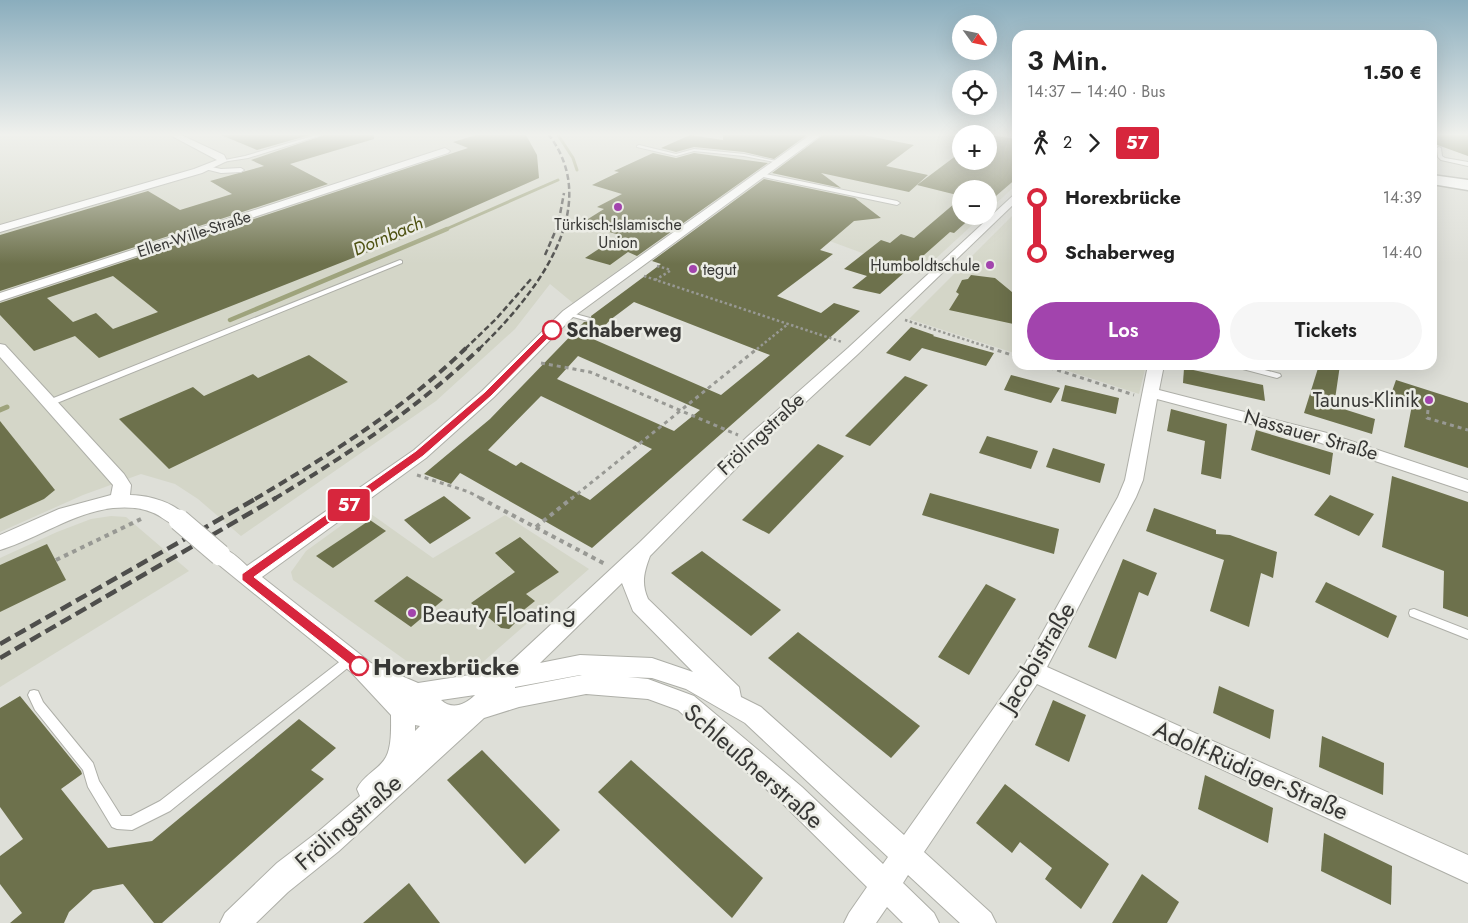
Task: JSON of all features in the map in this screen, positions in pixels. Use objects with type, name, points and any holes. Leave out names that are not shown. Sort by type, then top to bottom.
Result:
[{"type":"street","points":[[0,229],[173,178]]},
{"type":"street","name":"Ellen-Wille-Straße","points":[[0,297],[362,178]]},
{"type":"street","points":[[246,577],[400,469],[436,440],[524,360],[568,314],[757,178]]},
{"type":"street","points":[[1437,179],[1468,185]]},
{"type":"street","points":[[1437,186],[1468,192]]},
{"type":"street","name":"Frölingstraße","points":[[406,763],[475,711],[647,547],[753,441],[857,347],[1012,200]]},
{"type":"street","points":[[0,348],[118,478],[122,485],[120,500]]},
{"type":"street","name":"Jacobistraße","points":[[859,923],[1033,671],[1134,480],[1155,370]]},
{"type":"street","name":"Nassauer Straße","points":[[1150,397],[1321,437],[1468,486]]},
{"type":"street","points":[[0,543],[66,515],[120,500],[151,502],[164,508],[246,577],[357,664],[410,702]]},
{"type":"street","name":"Schleußnerstraße","points":[[647,547],[636,564],[632,576],[631,587],[640,605],[753,715],[906,857],[981,923]]},
{"type":"street","name":"Schleußnerstraße","points":[[410,702],[452,690],[580,665],[652,668],[694,682],[753,715]]},
{"type":"street","name":"Adolf-Rüdiger-Straße","points":[[1033,671],[1468,869]]},
{"type":"street","name":"Frölingstraße","points":[[235,923],[280,881],[329,841],[406,763],[443,720],[510,678]]},
{"type":"street","name":"Schleußnerstraße","points":[[410,702],[428,718],[443,720],[519,697],[586,684],[627,685],[667,695],[686,703],[715,726],[793,796],[924,923]]},
{"type":"street","name":"Frölingstraße","points":[[406,763],[403,733],[410,702]]},
{"type":"lane","points":[[776,178],[897,203]]},
{"type":"lane","points":[[49,403],[400,262]]},
{"type":"lane","points":[[568,314],[588,318]]},
{"type":"lane","points":[[1256,370],[1277,376]]},
{"type":"lane","points":[[1414,613],[1468,635]]},
{"type":"lane","points":[[34,695],[39,706],[89,767],[93,783],[117,822],[132,823],[165,806],[357,664]]},
{"type":"path","points":[[656,280],[671,270]]},
{"type":"path","points":[[627,271],[857,347]]},
{"type":"path","points":[[890,315],[1012,355]]},
{"type":"path","points":[[536,527],[788,324]]},
{"type":"path","points":[[524,360],[590,372],[753,441]]},
{"type":"path","points":[[1059,370],[1150,397]]},
{"type":"path","points":[[1428,410],[1427,418],[1468,430]]},
{"type":"path","points":[[400,469],[469,492],[605,564]]},
{"type":"path","points":[[56,560],[136,521]]},
{"type":"shaded area","points":[[0,178],[1012,178],[1012,189],[997,203],[997,180],[952,180],[952,225],[972,225],[919,274],[732,205],[714,201],[573,303],[550,284],[515,329],[436,401],[241,536],[198,499],[175,484],[141,474],[83,495],[0,532]]},
{"type":"shaded area","name":"Humboldtschule","points":[[1012,216],[1012,352],[909,319]]},
{"type":"shaded area","points":[[1065,370],[1145,370],[1139,394]]},
{"type":"shaded area","points":[[364,509],[433,558],[505,515],[589,569],[476,668],[429,670],[408,662],[293,580],[291,572],[306,551]]},
{"type":"shaded area","points":[[111,516],[126,517],[189,571],[0,687],[0,558],[91,519]]},
{"type":"building","points":[[221,178],[317,178],[328,184],[0,291],[0,235],[148,191],[180,210],[232,194],[210,181]]},
{"type":"building","points":[[377,178],[539,178],[396,241],[99,358],[75,336],[34,351],[0,315],[0,303]],"holes":[[[113,276],[158,312],[113,329],[96,313],[73,322],[47,298]]]},
{"type":"building","points":[[606,178],[747,178],[637,256],[628,252],[610,265],[585,258],[620,235],[580,224],[604,209],[597,207],[622,194],[592,185]]},
{"type":"building","points":[[795,178],[828,178],[841,188]]},
{"type":"building","points":[[844,178],[925,178],[909,192]]},
{"type":"building","points":[[926,178],[1012,178],[1012,182],[997,195],[997,180],[952,180],[952,194],[917,185]]},
{"type":"building","points":[[764,179],[855,198],[881,218],[854,221],[820,250],[833,254],[777,296],[821,313],[834,303],[860,311],[592,548],[460,473],[451,484],[424,474],[490,419],[584,322],[592,321],[591,316],[661,264],[652,261]],"holes":[[[634,302],[703,329],[770,355],[721,395],[593,339],[610,320]],[[578,356],[700,410],[674,431],[557,379]],[[541,396],[652,449],[590,500],[521,462],[516,466],[488,450]]]},
{"type":"building","points":[[952,206],[952,225],[963,225],[954,233],[950,232],[880,294],[852,288],[867,276],[844,269],[881,240],[890,243],[901,234],[914,238]]},
{"type":"building","points":[[971,275],[995,278],[1012,292],[1012,324],[949,310],[959,294],[956,292],[962,280],[968,279]]},
{"type":"building","points":[[911,327],[933,336],[994,353],[986,366],[922,348],[910,361],[886,353]]},
{"type":"building","points":[[309,355],[348,382],[169,469],[119,419],[193,387],[204,396],[253,374],[258,378]]},
{"type":"building","points":[[1184,370],[1193,370],[1263,385],[1265,401],[1183,383]]},
{"type":"building","points":[[1317,370],[1339,370],[1334,406],[1375,419],[1372,434],[1304,413]]},
{"type":"building","points":[[1011,375],[1060,388],[1051,403],[1004,390]]},
{"type":"building","points":[[905,376],[928,385],[870,446],[845,436]]},
{"type":"building","points":[[1396,380],[1468,403],[1468,468],[1404,447],[1412,405],[1390,397]]},
{"type":"building","points":[[1065,385],[1119,398],[1116,414],[1061,401]]},
{"type":"building","points":[[1171,409],[1227,424],[1221,479],[1201,474],[1205,441],[1167,431]]},
{"type":"building","points":[[0,421],[55,490],[44,499],[0,519]]},
{"type":"building","points":[[1256,430],[1333,453],[1330,475],[1251,450]]},
{"type":"building","points":[[987,436],[1038,451],[1031,469],[979,453]]},
{"type":"building","points":[[818,444],[844,456],[769,534],[742,520]]},
{"type":"building","points":[[1053,448],[1105,464],[1100,483],[1046,467]]},
{"type":"building","points":[[1392,476],[1468,502],[1468,617],[1443,608],[1444,571],[1382,547]]},
{"type":"building","points":[[930,493],[1059,529],[1054,554],[922,515]]},
{"type":"building","points":[[1330,495],[1374,514],[1359,536],[1314,515]]},
{"type":"building","points":[[444,496],[471,518],[430,544],[404,520]]},
{"type":"building","points":[[1154,508],[1216,530],[1216,534],[1230,535],[1277,552],[1273,578],[1261,573],[1249,627],[1210,611],[1224,560],[1146,531]]},
{"type":"building","points":[[370,520],[386,531],[333,568],[316,556]]},
{"type":"building","points":[[520,537],[559,572],[526,594],[535,601],[515,617],[515,623],[509,629],[501,628],[471,603],[515,572],[495,553]]},
{"type":"building","points":[[47,544],[66,580],[0,612],[0,565]]},
{"type":"building","points":[[702,551],[781,610],[751,636],[671,573]]},
{"type":"building","points":[[1123,559],[1157,573],[1148,596],[1139,592],[1116,659],[1088,647]]},
{"type":"building","points":[[407,576],[443,600],[411,627],[374,601]]},
{"type":"building","points":[[1326,582],[1397,616],[1388,638],[1315,602]]},
{"type":"building","points":[[986,584],[1016,599],[969,675],[938,657]]},
{"type":"building","points":[[798,632],[920,726],[891,758],[768,658]]},
{"type":"building","points":[[1219,686],[1274,710],[1270,739],[1213,713]]},
{"type":"building","points":[[20,696],[81,771],[82,774],[61,789],[108,848],[152,841],[299,719],[336,748],[311,770],[324,779],[162,923],[154,923],[123,884],[93,890],[69,912],[64,923],[10,923],[22,913],[0,884],[0,856],[23,839],[0,807],[0,708]]},
{"type":"building","points":[[1053,700],[1086,715],[1069,762],[1035,745]]},
{"type":"building","points":[[1322,736],[1384,763],[1383,795],[1319,767]]},
{"type":"building","points":[[482,750],[560,830],[525,864],[447,780]]},
{"type":"building","points":[[631,760],[763,878],[732,918],[598,792]]},
{"type":"building","points":[[1205,775],[1273,808],[1268,843],[1198,809]]},
{"type":"building","points":[[1005,784],[1109,864],[1081,909],[1045,879],[1052,868],[1020,842],[1012,853],[976,823]]},
{"type":"building","points":[[1324,833],[1392,866],[1391,905],[1321,871]]},
{"type":"building","points":[[1142,874],[1179,902],[1167,923],[1112,923]]},
{"type":"building","points":[[409,883],[440,923],[363,923]]},
{"type":"waterway","name":"Dornbach","points":[[444,230],[558,180]]},
{"type":"waterway","name":"Dornbach","points":[[230,320],[447,229]]},
{"type":"waterway","name":"Dornbach","points":[[0,410],[7,407]]},
{"type":"railway","points":[[480,348],[521,304],[540,278],[555,250],[566,222],[569,192],[567,178]]},
{"type":"railway","points":[[545,255],[558,225],[564,193]]},
{"type":"railway","points":[[465,349],[496,319],[532,278]]},
{"type":"railway","points":[[255,499],[338,448],[392,411],[466,348]]},
{"type":"railway","points":[[274,499],[382,429],[457,370],[480,348]]},
{"type":"railway","points":[[0,644],[257,498]]},
{"type":"railway","points":[[0,658],[276,498]]},
{"type":"bus line","name":"57","points":[[359,666],[246,577],[420,454],[488,394],[552,330]]},
{"type":"place","name":"Türkisch-Islamische Union","points":[[618,207]]},
{"type":"place","name":"Humboldtschule","points":[[990,265]]},
{"type":"place","name":"tegut","points":[[693,269]]},
{"type":"place","name":"Schaberweg","points":[[552,330]]},
{"type":"place","name":"Taunus-Klinik","points":[[1429,400]]},
{"type":"place","name":"Beauty Floating","points":[[412,613]]},
{"type":"place","name":"Horexbrücke","points":[[359,666]]}]
